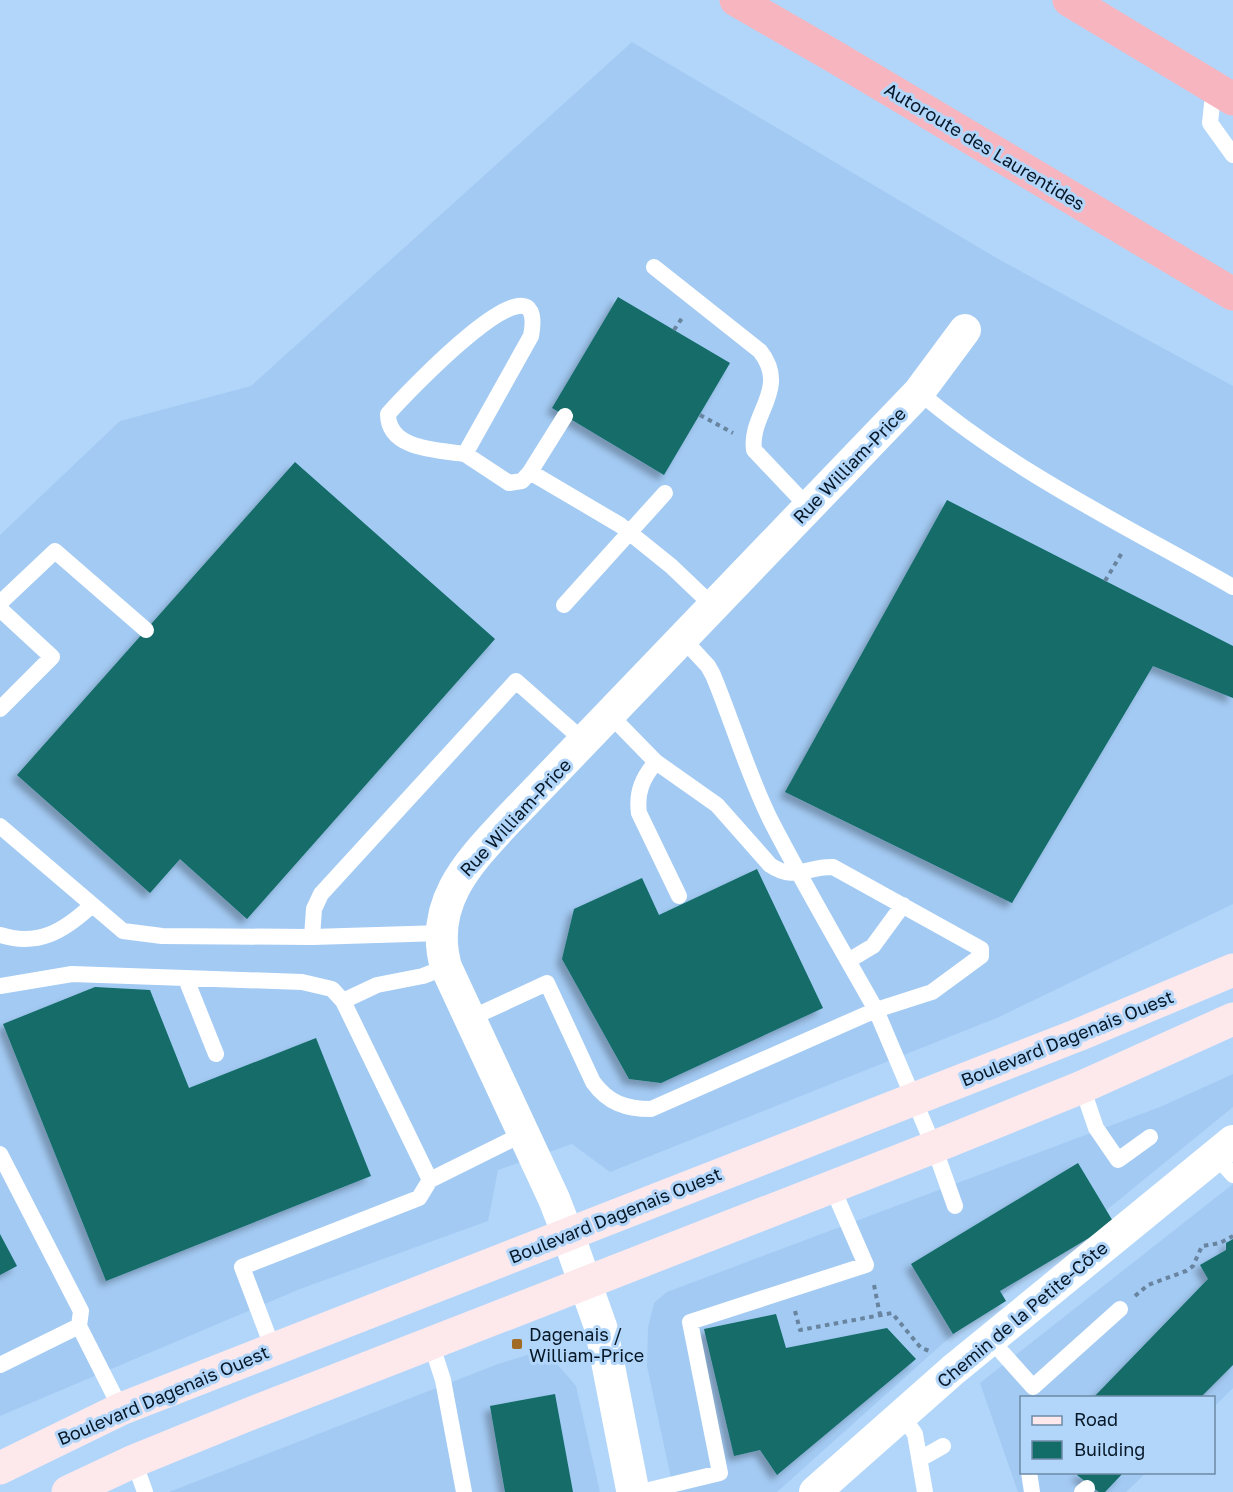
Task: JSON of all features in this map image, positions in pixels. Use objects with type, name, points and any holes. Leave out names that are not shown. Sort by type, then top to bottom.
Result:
[{"type":"highway","name":"Autoroute des Laurentides","points":[[736,0],[1233,294]]},
{"type":"highway","points":[[1069,0],[1227,95]]},
{"type":"main road","name":"Boulevard Dagenais Ouest","points":[[0,1468],[121,1410],[1131,1014],[1233,970]]},
{"type":"main road","points":[[68,1492],[134,1461],[1082,1087],[1233,1019]]},
{"type":"street","name":"Rue William-Price","points":[[633,1492],[601,1328],[554,1198],[446,967],[442,933],[446,905],[457,879],[509,819],[611,716],[919,392],[965,330]]},
{"type":"street","name":"Chemin de la Petite-Côte","points":[[815,1492],[901,1414],[990,1339],[1227,1157]]},
{"type":"lane","points":[[1227,95],[1212,104],[1210,123],[1233,155]]},
{"type":"lane","points":[[654,267],[742,336],[769,363],[770,396],[755,428],[754,450],[765,465],[809,508]]},
{"type":"lane","points":[[465,454],[531,336],[534,320],[531,311],[514,305],[500,311],[465,339],[388,414],[388,424],[393,434],[405,441],[426,449],[465,454],[509,483],[522,481],[531,472],[565,416]]},
{"type":"lane","points":[[919,392],[957,424],[1011,460],[1233,587]]},
{"type":"lane","points":[[531,472],[630,534],[671,566],[714,607]]},
{"type":"lane","points":[[564,605],[665,493]]},
{"type":"lane","points":[[0,603],[56,550],[146,630]]},
{"type":"lane","points":[[0,609],[52,657],[0,709]]},
{"type":"lane","points":[[683,639],[708,666],[713,675],[771,820],[876,1010],[934,1147],[955,1206]]},
{"type":"lane","points":[[312,936],[314,909],[321,894],[516,681],[585,742]]},
{"type":"lane","points":[[469,1019],[547,983],[593,1082],[601,1093],[626,1107],[651,1109],[876,1010],[932,992],[979,960],[982,952],[833,867],[822,867],[787,875],[770,865],[717,805],[656,762],[611,716]]},
{"type":"lane","points":[[656,762],[643,779],[637,803],[639,813],[679,896]]},
{"type":"lane","points":[[0,826],[117,927],[135,934],[312,936],[442,933]]},
{"type":"lane","points":[[848,961],[873,946],[903,905]]},
{"type":"lane","points":[[0,934],[31,939],[50,936],[70,925],[91,906]]},
{"type":"lane","points":[[343,1001],[377,985],[423,976],[446,967]]},
{"type":"lane","points":[[0,986],[72,974],[323,985],[332,989],[343,1001],[430,1180]]},
{"type":"lane","points":[[186,979],[216,1054]]},
{"type":"lane","points":[[1082,1087],[1095,1128],[1118,1160],[1150,1137]]},
{"type":"lane","points":[[273,1349],[242,1267],[419,1198],[430,1180],[523,1134]]},
{"type":"lane","points":[[0,1154],[81,1311],[79,1326],[121,1410]]},
{"type":"lane","points":[[641,1492],[720,1473],[690,1323],[866,1265],[832,1187]]},
{"type":"lane","points":[[990,1339],[1032,1392],[1124,1305]]},
{"type":"lane","points":[[0,1365],[79,1326]]},
{"type":"lane","points":[[431,1343],[443,1380],[464,1492]]},
{"type":"lane","points":[[901,1414],[915,1434],[925,1492]]},
{"type":"lane","points":[[920,1459],[943,1446]]},
{"type":"lane","points":[[134,1461],[145,1492]]},
{"type":"lane","points":[[1029,1474],[1032,1492]]},
{"type":"path","points":[[700,415],[753,443]]},
{"type":"path","points":[[1105,580],[1116,563]]},
{"type":"path","points":[[1124,1305],[1148,1285],[1186,1272],[1193,1266],[1202,1246],[1214,1245],[1233,1236]]},
{"type":"path","points":[[866,1265],[875,1289],[880,1315]]},
{"type":"path","points":[[800,1330],[892,1313],[921,1348]]},
{"type":"shaded area","points":[[632,42],[1000,260],[1233,386],[1233,904],[999,1017],[610,1172],[572,1144],[498,1170],[488,1221],[300,1289],[0,1416],[0,535],[120,421],[251,386]]},
{"type":"shaded area","points":[[1233,1074],[1233,1107],[941,1345],[777,1492],[674,1492],[647,1366],[648,1328],[654,1303],[667,1292],[1160,1107]]},
{"type":"shaded area","points":[[1233,1184],[1233,1388],[1215,1406],[1215,1396],[1020,1396],[1020,1474],[1145,1474],[1126,1492],[1018,1492],[980,1383]]},
{"type":"shaded area","points":[[534,1353],[552,1358],[576,1386],[600,1492],[169,1492],[498,1364]]},
{"type":"building","points":[[618,297],[730,363],[664,475],[552,408]]},
{"type":"building","points":[[295,462],[495,639],[247,919],[180,859],[150,893],[17,775]]},
{"type":"building","points":[[947,500],[1233,646],[1233,698],[1153,666],[1012,903],[785,792]]},
{"type":"building","points":[[757,869],[823,1008],[661,1083],[629,1079],[562,959],[574,909],[642,878],[659,915]]},
{"type":"building","points":[[95,987],[150,990],[189,1088],[316,1038],[371,1176],[106,1281],[3,1024]]},
{"type":"building","points":[[1078,1163],[1114,1223],[1000,1291],[1006,1301],[953,1334],[911,1264]]},
{"type":"building","points":[[0,1234],[17,1266],[0,1275]]},
{"type":"building","points":[[1233,1239],[1233,1365],[1202,1396],[1095,1396],[1208,1279],[1200,1265],[1226,1250],[1226,1243]]},
{"type":"building","points":[[776,1314],[786,1348],[887,1328],[916,1359],[777,1475],[760,1450],[734,1456],[704,1329]]},
{"type":"building","points":[[555,1394],[573,1492],[505,1492],[490,1406]]},
{"type":"building","points":[[1122,1474],[1105,1492],[1099,1492],[1077,1475]]},
{"type":"place","name":"Dagenais / William-Price","points":[[517,1344]]}]
